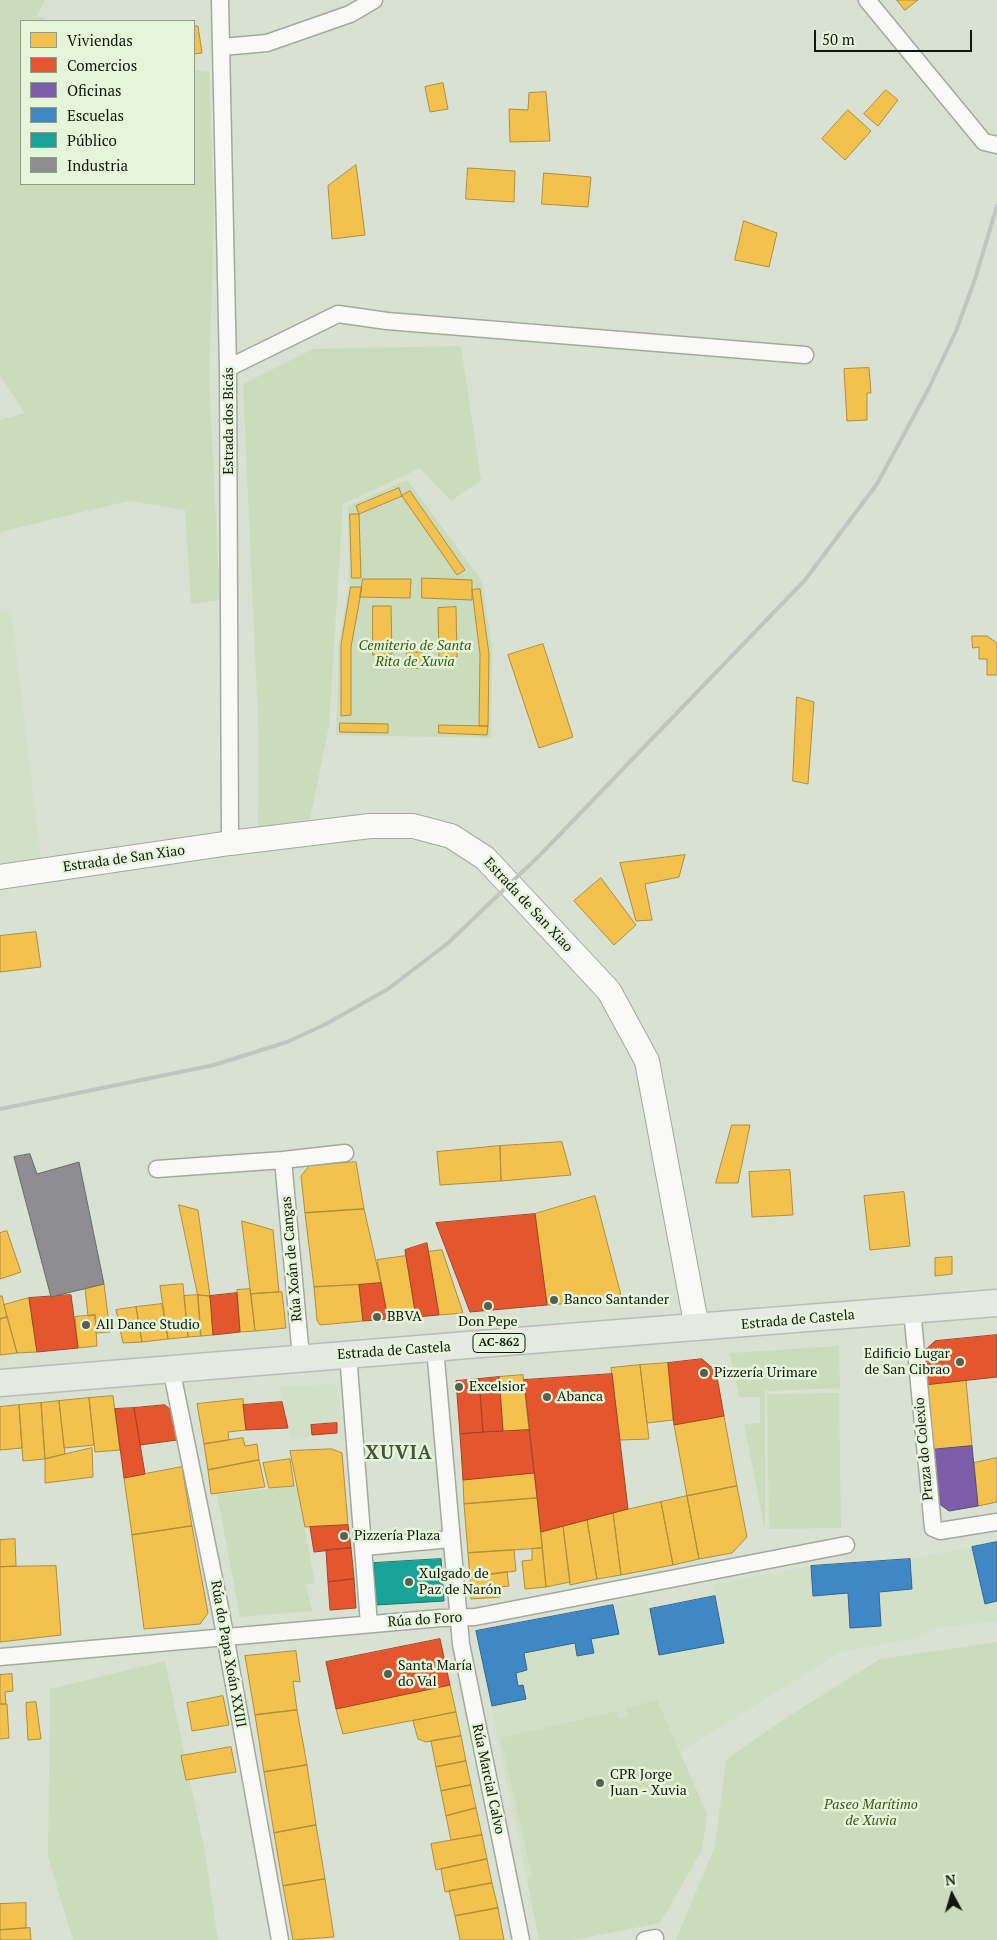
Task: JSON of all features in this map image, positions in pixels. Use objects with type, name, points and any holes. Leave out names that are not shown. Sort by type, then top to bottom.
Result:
[{"type":"main road","name":"Estrada de Castela","points":[[0,1384],[301,1357],[696,1328],[997,1303]]},
{"type":"street","name":"Estrada dos Bicás","points":[[220,0],[228,368],[230,843]]},
{"type":"street","points":[[222,47],[266,43],[350,14],[374,0]]},
{"type":"street","points":[[867,0],[990,144]]},
{"type":"street","points":[[228,368],[338,314],[387,321],[805,355]]},
{"type":"street","name":"Estrada de San Xiao","points":[[0,877],[230,843],[370,826],[413,826],[451,836],[485,858],[610,991],[647,1061],[696,1328]]},
{"type":"street","points":[[157,1169],[283,1160],[344,1153]]},
{"type":"street","name":"Rúa Xoán de Cangas","points":[[283,1160],[301,1357]]},
{"type":"street","name":"Praza do Colexio","points":[[912,1310],[933,1528],[940,1531],[997,1522]]},
{"type":"street","name":"Rúa Marcial Calvo","points":[[435,1348],[457,1617],[521,1940]]},
{"type":"street","points":[[348,1354],[369,1624]]},
{"type":"street","name":"Rúa do Papa Xoán XXIII","points":[[171,1368],[225,1636],[280,1940]]},
{"type":"street","points":[[364,1547],[450,1539]]},
{"type":"street","name":"Rúa do Foro","points":[[0,1657],[225,1636],[475,1617],[846,1545]]},
{"type":"shaded area","points":[[11,609],[41,859],[0,864],[0,613]]},
{"type":"shaded area","points":[[331,1384],[338,1391],[341,1423],[337,1423],[337,1433],[290,1438],[280,1387]]},
{"type":"shaded area","points":[[997,1542],[997,1621],[938,1628],[909,1639],[840,1652],[680,1752],[707,1814],[702,1850],[660,1923],[573,1940],[539,1940],[476,1631],[613,1605],[645,1596],[650,1609],[715,1596],[712,1585],[811,1566],[910,1559]]},
{"type":"green space","points":[[0,0],[45,0],[37,16],[47,20],[20,20],[20,185],[195,185],[195,70],[209,71],[214,218],[209,380],[220,600],[191,604],[185,510],[128,501],[0,532],[0,420],[25,413],[0,375]]},
{"type":"green space","points":[[461,346],[481,480],[451,501],[420,468],[343,504],[329,726],[310,819],[258,828],[259,742],[243,384],[313,349]]},
{"type":"green space","name":"Cemiterio de Santa Rita de Xuvia","points":[[407,480],[482,581],[492,648],[491,738],[336,735],[339,643],[349,586],[348,506]]},
{"type":"green space","points":[[839,1346],[840,1388],[765,1391],[765,1530],[744,1424],[760,1423],[760,1397],[739,1397],[730,1353]]},
{"type":"green space","points":[[839,1393],[841,1528],[769,1529],[767,1394]]},
{"type":"green space","points":[[297,1486],[315,1583],[306,1584],[312,1611],[240,1617],[217,1494]]},
{"type":"green space","name":"Paseo Marítimo de Xuvia","points":[[997,1642],[997,1940],[676,1940],[715,1846],[726,1760],[778,1723],[880,1659]]},
{"type":"green space","points":[[165,1661],[205,1852],[218,1940],[73,1940],[48,1857],[50,1689]]},
{"type":"green space","name":"CPR Jorge Juan - Xuvia","points":[[657,1700],[707,1814],[702,1850],[660,1923],[573,1940],[539,1940],[527,1878],[532,1877],[501,1738],[617,1711],[619,1719],[628,1717],[626,1708]]},
{"type":"building: Viviendas","points":[[897,0],[918,0],[905,10]]},
{"type":"building: Viviendas","points":[[195,26],[198,26],[202,53],[195,54]]},
{"type":"building: Viviendas","points":[[443,83],[448,109],[430,112],[425,87]]},
{"type":"building: Viviendas","points":[[886,90],[898,100],[878,126],[864,114]]},
{"type":"building: Viviendas","points":[[546,92],[550,141],[510,142],[509,109],[528,110],[529,93]]},
{"type":"building: Viviendas","points":[[848,110],[871,131],[845,160],[822,139]]},
{"type":"building: Viviendas","points":[[356,165],[365,235],[332,239],[328,186]]},
{"type":"building: Viviendas","points":[[468,168],[515,171],[514,202],[466,199]]},
{"type":"building: Viviendas","points":[[544,173],[591,177],[588,207],[542,204]]},
{"type":"building: Viviendas","points":[[744,221],[777,233],[769,267],[735,260]]},
{"type":"building: Viviendas","points":[[869,368],[871,393],[867,393],[867,420],[847,421],[844,369]]},
{"type":"building: Viviendas","points":[[399,488],[402,496],[359,514],[356,506]]},
{"type":"building: Viviendas","points":[[410,491],[465,570],[457,575],[402,496]]},
{"type":"building: Viviendas","points":[[350,514],[359,514],[361,578],[352,578]]},
{"type":"building: Viviendas","points":[[422,578],[472,580],[472,600],[422,598]]},
{"type":"building: Viviendas","points":[[363,579],[411,579],[410,598],[360,597]]},
{"type":"building: Viviendas","points":[[351,587],[362,587],[351,647],[351,715],[341,716],[341,645]]},
{"type":"building: Viviendas","points":[[480,589],[489,654],[488,726],[479,726],[480,654],[472,590]]},
{"type":"building: Viviendas","points":[[373,606],[391,606],[392,654],[373,655]]},
{"type":"building: Viviendas","points":[[456,607],[457,657],[439,657],[438,608]]},
{"type":"building: Viviendas","points":[[972,636],[987,636],[997,643],[997,675],[987,675],[987,659],[979,659],[979,647],[973,648]]},
{"type":"building: Viviendas","points":[[543,644],[573,737],[539,748],[508,655]]},
{"type":"building: Viviendas","points":[[407,652],[422,652],[423,668],[407,668]]},
{"type":"building: Viviendas","points":[[797,697],[814,702],[808,784],[793,781]]},
{"type":"building: Viviendas","points":[[340,723],[388,724],[388,733],[340,732]]},
{"type":"building: Viviendas","points":[[439,725],[488,726],[487,735],[439,733]]},
{"type":"building: Viviendas","points":[[685,855],[679,877],[645,884],[652,920],[636,921],[620,863]]},
{"type":"building: Viviendas","points":[[601,878],[636,925],[614,945],[574,901]]},
{"type":"building: Viviendas","points":[[36,932],[41,967],[0,972],[0,936]]},
{"type":"building: Viviendas","points":[[732,1125],[750,1125],[738,1183],[716,1183]]},
{"type":"building: Viviendas","points":[[562,1142],[571,1175],[501,1181],[500,1146]]},
{"type":"building: Viviendas","points":[[500,1146],[501,1181],[440,1185],[437,1152]]},
{"type":"building: Viviendas","points":[[356,1162],[364,1209],[305,1213],[301,1176],[309,1166]]},
{"type":"building: Viviendas","points":[[790,1170],[793,1215],[752,1217],[749,1172]]},
{"type":"building: Viviendas","points":[[904,1192],[910,1246],[870,1250],[864,1196]]},
{"type":"building: Viviendas","points":[[595,1196],[622,1299],[547,1305],[535,1214]]},
{"type":"building: Viviendas","points":[[179,1205],[198,1210],[210,1296],[198,1295]]},
{"type":"building: Viviendas","points":[[364,1209],[381,1283],[314,1287],[305,1213]]},
{"type":"building: Viviendas","points":[[242,1221],[273,1230],[279,1292],[251,1294]]},
{"type":"building: Viviendas","points":[[7,1231],[21,1272],[0,1279],[0,1233]]},
{"type":"building: Viviendas","points":[[442,1250],[463,1313],[439,1315],[428,1252]]},
{"type":"building: Viviendas","points":[[406,1256],[416,1317],[388,1319],[377,1260]]},
{"type":"building: Viviendas","points":[[952,1257],[952,1274],[935,1276],[935,1258]]},
{"type":"building: Viviendas","points":[[104,1284],[110,1332],[96,1333],[95,1315],[88,1316],[85,1288]]},
{"type":"building: Viviendas","points":[[183,1284],[188,1337],[168,1339],[160,1286]]},
{"type":"building: Viviendas","points":[[359,1285],[363,1321],[320,1325],[317,1320],[314,1287]]},
{"type":"building: Viviendas","points":[[250,1289],[255,1331],[240,1332],[237,1290]]},
{"type":"building: Viviendas","points":[[282,1292],[286,1328],[255,1331],[251,1294]]},
{"type":"building: Viviendas","points":[[198,1295],[201,1336],[188,1337],[184,1296]]},
{"type":"building: Viviendas","points":[[198,1295],[210,1296],[213,1335],[201,1336]]},
{"type":"building: Viviendas","points":[[0,1296],[2,1296],[7,1317],[0,1319]]},
{"type":"building: Viviendas","points":[[29,1298],[37,1352],[17,1353],[4,1305]]},
{"type":"building: Viviendas","points":[[162,1304],[168,1339],[142,1342],[136,1307]]},
{"type":"building: Viviendas","points":[[136,1307],[142,1342],[123,1343],[116,1310]]},
{"type":"building: Viviendas","name":"All Dance Studio","points":[[95,1315],[97,1346],[78,1348],[75,1317]]},
{"type":"building: Viviendas","points":[[7,1317],[17,1353],[0,1355],[0,1319]]},
{"type":"building: Viviendas","points":[[668,1363],[673,1420],[647,1423],[640,1365]]},
{"type":"building: Viviendas","points":[[640,1365],[649,1439],[620,1440],[611,1368]]},
{"type":"building: Viviendas","points":[[523,1375],[529,1430],[503,1431],[499,1377]]},
{"type":"building: Viviendas","name":"Edificio Lugar de San Cibrao","points":[[966,1380],[972,1446],[930,1450],[924,1385]]},
{"type":"building: Viviendas","points":[[113,1396],[120,1450],[95,1452],[89,1398]]},
{"type":"building: Viviendas","points":[[89,1398],[94,1445],[64,1448],[59,1401]]},
{"type":"building: Viviendas","points":[[243,1399],[246,1430],[228,1432],[229,1440],[204,1444],[197,1404]]},
{"type":"building: Viviendas","points":[[59,1401],[65,1454],[45,1459],[41,1403]]},
{"type":"building: Viviendas","points":[[41,1403],[45,1459],[23,1461],[19,1405]]},
{"type":"building: Viviendas","points":[[19,1405],[22,1448],[0,1450],[0,1407]]},
{"type":"building: Viviendas","points":[[724,1416],[737,1486],[687,1496],[674,1425]]},
{"type":"building: Viviendas","points":[[243,1438],[245,1446],[257,1444],[259,1460],[208,1470],[204,1444]]},
{"type":"building: Viviendas","points":[[92,1448],[93,1477],[45,1483],[45,1459]]},
{"type":"building: Viviendas","points":[[332,1449],[342,1453],[348,1525],[305,1527],[290,1451]]},
{"type":"building: Viviendas","points":[[997,1458],[997,1502],[978,1506],[974,1463]]},
{"type":"building: Viviendas","points":[[290,1459],[294,1486],[269,1488],[263,1463]]},
{"type":"building: Viviendas","points":[[259,1460],[265,1487],[211,1494],[208,1470]]},
{"type":"building: Viviendas","points":[[182,1467],[192,1526],[132,1535],[124,1478]]},
{"type":"building: Viviendas","points":[[534,1473],[537,1498],[464,1504],[463,1480]]},
{"type":"building: Viviendas","points":[[737,1486],[747,1537],[732,1553],[699,1559],[687,1496]]},
{"type":"building: Viviendas","points":[[687,1496],[699,1559],[673,1565],[661,1502]]},
{"type":"building: Viviendas","points":[[537,1498],[542,1548],[468,1553],[464,1504]]},
{"type":"building: Viviendas","points":[[661,1502],[673,1565],[621,1575],[613,1513]]},
{"type":"building: Viviendas","points":[[613,1513],[621,1575],[597,1579],[587,1520]]},
{"type":"building: Viviendas","points":[[587,1520],[597,1579],[570,1585],[563,1526]]},
{"type":"building: Viviendas","points":[[192,1526],[208,1613],[200,1624],[144,1629],[132,1535]]},
{"type":"building: Viviendas","points":[[563,1526],[570,1582],[546,1587],[541,1532]]},
{"type":"building: Viviendas","points":[[15,1539],[16,1566],[0,1567],[0,1540]]},
{"type":"building: Viviendas","points":[[542,1548],[546,1587],[525,1589],[522,1561],[532,1560],[532,1549]]},
{"type":"building: Viviendas","points":[[514,1550],[516,1571],[470,1577],[468,1553]]},
{"type":"building: Viviendas","points":[[56,1566],[61,1635],[0,1642],[0,1567]]},
{"type":"building: Viviendas","points":[[507,1572],[509,1586],[500,1587],[500,1597],[471,1599],[470,1577]]},
{"type":"building: Viviendas","points":[[296,1651],[300,1682],[293,1681],[297,1710],[255,1715],[245,1656]]},
{"type":"building: Viviendas","points":[[12,1674],[13,1691],[5,1692],[6,1704],[0,1704],[0,1675]]},
{"type":"building: Viviendas","points":[[450,1685],[456,1712],[343,1734],[336,1709]]},
{"type":"building: Viviendas","points":[[223,1696],[229,1725],[192,1731],[187,1703]]},
{"type":"building: Viviendas","points":[[36,1702],[41,1739],[28,1740],[26,1703]]},
{"type":"building: Viviendas","points":[[0,1704],[7,1704],[9,1738],[0,1739]]},
{"type":"building: Viviendas","points":[[297,1710],[307,1765],[264,1772],[255,1715]]},
{"type":"building: Viviendas","points":[[456,1712],[461,1736],[426,1742],[418,1739],[413,1721]]},
{"type":"building: Viviendas","points":[[461,1736],[466,1761],[436,1767],[431,1741]]},
{"type":"building: Viviendas","points":[[231,1747],[236,1772],[186,1780],[181,1756]]},
{"type":"building: Viviendas","points":[[466,1761],[471,1785],[441,1791],[436,1767]]},
{"type":"building: Viviendas","points":[[307,1765],[316,1825],[274,1833],[264,1772]]},
{"type":"building: Viviendas","points":[[471,1785],[476,1808],[446,1816],[441,1791]]},
{"type":"building: Viviendas","points":[[476,1808],[482,1835],[451,1840],[446,1816]]},
{"type":"building: Viviendas","points":[[316,1825],[325,1879],[283,1886],[274,1833]]},
{"type":"building: Viviendas","points":[[482,1835],[487,1859],[436,1870],[431,1844]]},
{"type":"building: Viviendas","points":[[487,1859],[492,1883],[445,1892],[441,1869]]},
{"type":"building: Viviendas","points":[[325,1879],[334,1937],[293,1940],[283,1886]]},
{"type":"building: Viviendas","points":[[492,1883],[498,1908],[455,1916],[449,1891]]},
{"type":"building: Viviendas","points":[[26,1903],[26,1928],[0,1930],[0,1904]]},
{"type":"building: Viviendas","points":[[498,1908],[504,1940],[460,1940],[455,1916]]},
{"type":"building: Viviendas","points":[[30,1928],[31,1940],[0,1940],[0,1930]]},
{"type":"building: Comercios","points":[[535,1214],[547,1305],[470,1312],[436,1223]]},
{"type":"building: Comercios","points":[[427,1243],[439,1315],[416,1317],[405,1250]]},
{"type":"building: Comercios","points":[[381,1283],[388,1319],[363,1321],[359,1285]]},
{"type":"building: Comercios","points":[[237,1293],[240,1332],[213,1335],[210,1296]]},
{"type":"building: Comercios","points":[[71,1295],[78,1348],[37,1352],[29,1298]]},
{"type":"building: Comercios","name":"Edificio Lugar de San Cibrao","points":[[997,1335],[997,1377],[924,1385],[921,1354],[935,1341]]},
{"type":"building: Comercios","points":[[702,1359],[716,1371],[724,1416],[674,1425],[668,1363]]},
{"type":"building: Comercios","points":[[612,1374],[628,1509],[541,1532],[524,1380]]},
{"type":"building: Comercios","points":[[499,1377],[503,1431],[483,1432],[479,1379]]},
{"type":"building: Comercios","points":[[479,1379],[483,1432],[460,1434],[456,1381]]},
{"type":"building: Comercios","points":[[282,1402],[288,1428],[246,1430],[243,1405]]},
{"type":"building: Comercios","points":[[165,1405],[171,1410],[177,1440],[140,1445],[134,1408]]},
{"type":"building: Comercios","points":[[134,1408],[145,1474],[124,1478],[115,1409]]},
{"type":"building: Comercios","points":[[337,1423],[337,1433],[312,1435],[311,1425]]},
{"type":"building: Comercios","points":[[529,1430],[534,1473],[463,1480],[460,1434]]},
{"type":"building: Comercios","points":[[348,1525],[351,1548],[314,1552],[310,1527]]},
{"type":"building: Comercios","points":[[351,1548],[354,1579],[328,1582],[326,1550]]},
{"type":"building: Comercios","points":[[354,1579],[356,1608],[330,1610],[328,1582]]},
{"type":"building: Comercios","name":"Santa María do Val","points":[[440,1639],[450,1685],[336,1709],[326,1662]]},
{"type":"building: Oficinas","points":[[972,1446],[978,1506],[949,1511],[934,1500],[930,1450]]},
{"type":"building: Escuelas","points":[[997,1542],[997,1601],[985,1604],[972,1547]]},
{"type":"building: Escuelas","points":[[910,1559],[912,1589],[879,1592],[881,1626],[850,1628],[848,1593],[813,1596],[811,1566]]},
{"type":"building: Escuelas","points":[[715,1596],[724,1643],[659,1655],[650,1609]]},
{"type":"building: Escuelas","points":[[613,1605],[619,1634],[591,1639],[594,1653],[577,1656],[575,1643],[524,1653],[527,1670],[516,1673],[518,1686],[523,1685],[526,1699],[492,1706],[476,1631]]},
{"type":"building: Público","name":"Xulgado de Paz de Narón","points":[[441,1559],[444,1601],[376,1605],[374,1563]]},
{"type":"building: Industria","points":[[30,1154],[37,1174],[79,1162],[104,1284],[51,1297],[14,1157]]},
{"type":"railway","points":[[0,1109],[214,1065],[287,1042],[326,1024],[388,989],[448,943],[541,854],[805,580],[877,484],[929,388],[956,331],[975,279],[997,206]]},
{"type":"place","name":"Banco Santander","points":[[554,1300]]},
{"type":"place","name":"Don Pepe","points":[[488,1306]]},
{"type":"place","name":"BBVA","points":[[377,1317]]},
{"type":"place","name":"All Dance Studio","points":[[86,1325]]},
{"type":"place","name":"Edificio Lugar de San Cibrao","points":[[960,1362]]},
{"type":"place","name":"Pizzería Urimare","points":[[704,1373]]},
{"type":"place","name":"Excelsior","points":[[459,1387]]},
{"type":"place","name":"Abanca","points":[[547,1397]]},
{"type":"place","name":"Pizzería Plaza","points":[[344,1536]]},
{"type":"place","name":"Xulgado de Paz de Narón","points":[[409,1582]]},
{"type":"place","name":"Santa María do Val","points":[[388,1674]]},
{"type":"place","name":"CPR Jorge Juan - Xuvia","points":[[600,1783]]},
{"type":"district","name":"XUVIA","points":[[399,1454]]}]
